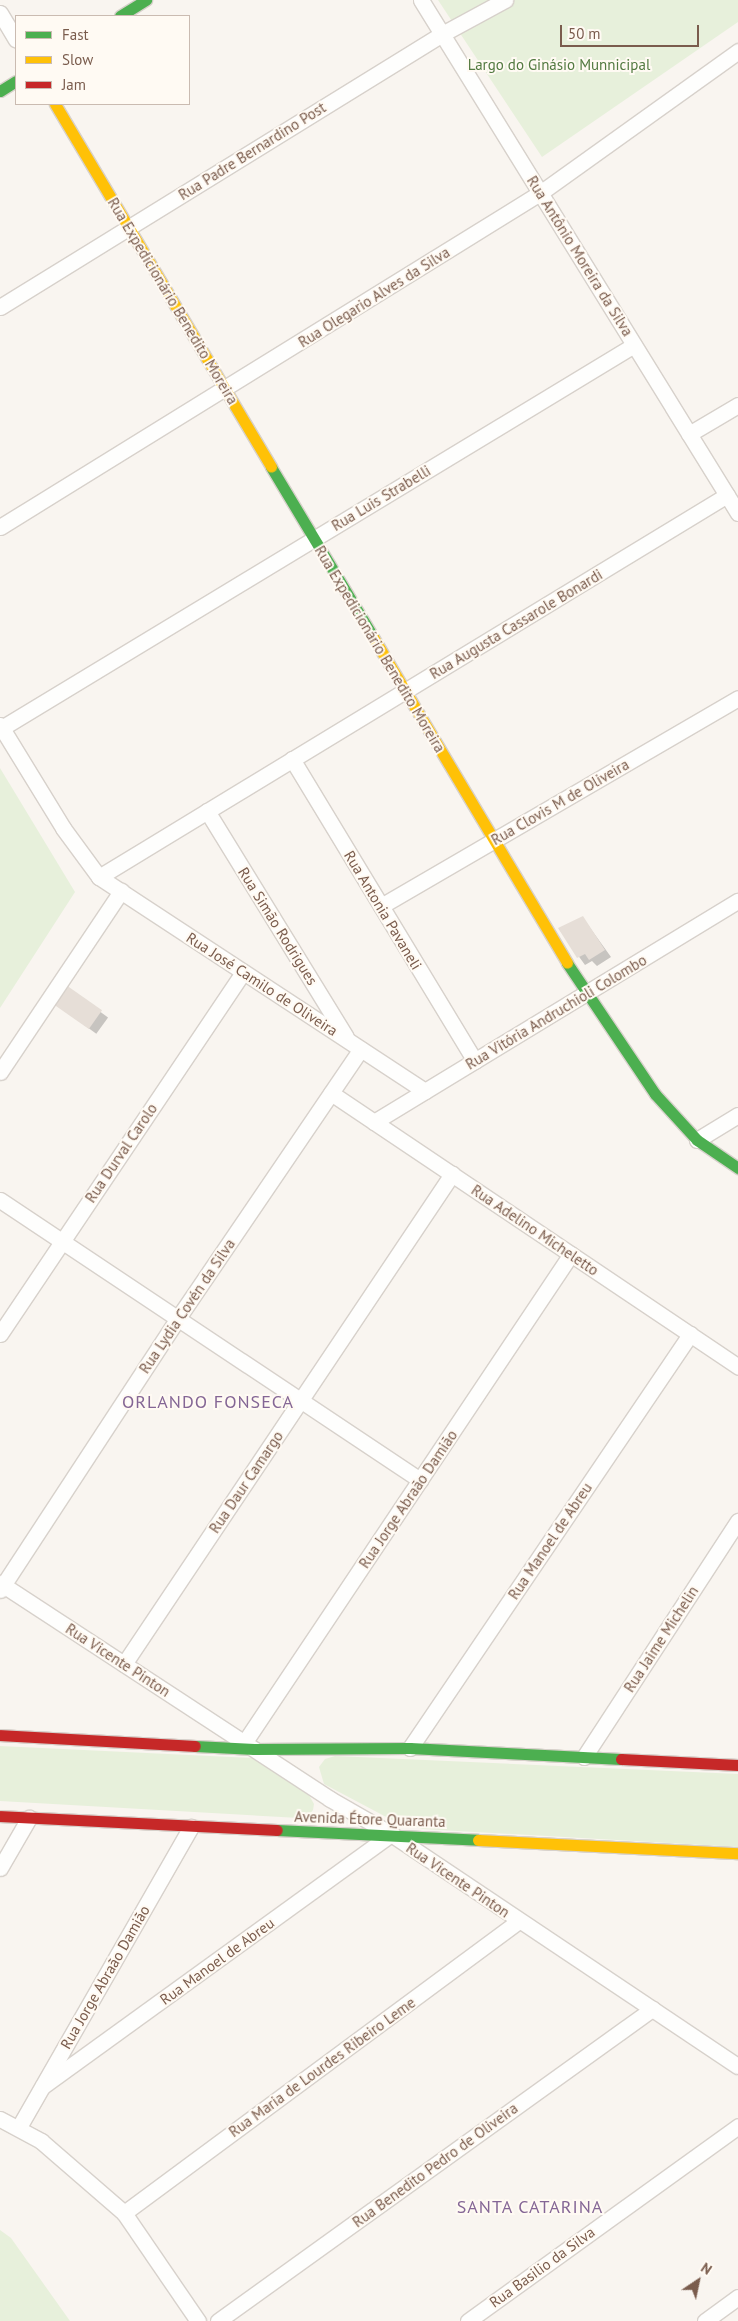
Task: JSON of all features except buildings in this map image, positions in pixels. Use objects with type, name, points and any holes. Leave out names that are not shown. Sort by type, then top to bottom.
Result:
[{"type":"street","points":[[122,15],[146,0]]},
{"type":"street","name":"Rua Antônio Moreira da Silva","points":[[421,0],[738,513]]},
{"type":"street","name":"Rua Padre Bernardino Post","points":[[0,307],[442,34],[505,0]]},
{"type":"street","points":[[0,13],[15,38]]},
{"type":"street","name":"Rua Olegario Alves da Silva","points":[[0,527],[540,192],[738,52]]},
{"type":"street","points":[[0,91],[15,82]]},
{"type":"street","name":"Rua Expedicionário Benedito Moreira","points":[[56,105],[586,994],[655,1094],[697,1140],[738,1168]]},
{"type":"street","name":"Rua Luis Strabelli","points":[[0,727],[634,345]]},
{"type":"street","points":[[689,434],[738,405]]},
{"type":"street","name":"Rua Augusta Cassarole Bonardi","points":[[99,876],[727,495]]},
{"type":"street","name":"Rua Clovis M de Oliveira","points":[[381,906],[738,698]]},
{"type":"street","name":"Rua José Camilo de Oliveira","points":[[0,727],[63,828],[99,876],[425,1092]]},
{"type":"street","name":"Rua Antonia Pavaneli","points":[[292,759],[474,1062]]},
{"type":"street","name":"Rua Simão Rodrigues","points":[[207,811],[355,1046]]},
{"type":"street","points":[[0,1072],[121,891]]},
{"type":"street","name":"Rua Vitória Andruchioli Colombo","points":[[374,1122],[738,902]]},
{"type":"street","name":"Rua Durval Carolo","points":[[0,1334],[243,972]]},
{"type":"street","name":"Rua Lydia Covén da Silva","points":[[1,1586],[178,1318],[332,1093],[355,1046]]},
{"type":"street","name":"Rua Adelino Micheletto","points":[[332,1093],[738,1367]]},
{"type":"street","points":[[697,1140],[738,1115]]},
{"type":"street","name":"Rua Daur Camargo","points":[[124,1664],[452,1174]]},
{"type":"street","points":[[0,1200],[420,1480]]},
{"type":"street","name":"Rua Jorge Abraão Damião","points":[[249,1746],[420,1480],[571,1254]]},
{"type":"street","name":"Rua Manoel de Abreu","points":[[410,1748],[690,1334]]},
{"type":"street","name":"Rua Jaime Michelin","points":[[584,1757],[738,1521]]},
{"type":"street","name":"Rua Vicente Pinton","points":[[1,1586],[249,1746],[391,1834],[738,2066]]},
{"type":"street","points":[[0,1735],[249,1746],[410,1748],[738,1765]]},
{"type":"street","name":"Avenida Étore Quaranta","points":[[0,1816],[191,1827],[391,1834],[738,1853]]},
{"type":"street","points":[[0,1868],[29,1818]]},
{"type":"street","name":"Rua Jorge Abraão Damião","points":[[19,2127],[191,1827]]},
{"type":"street","name":"Rua Manoel de Abreu","points":[[43,2086],[391,1834]]},
{"type":"street","name":"Rua Maria de Lourdes Ribeiro Leme","points":[[124,2213],[519,1921]]},
{"type":"street","name":"Rua Benedito Pedro de Oliveira","points":[[218,2321],[652,2009]]},
{"type":"street","points":[[0,2119],[19,2127],[41,2141],[124,2213],[198,2321]]},
{"type":"street","name":"Rua Basilio da Silva","points":[[468,2321],[738,2126]]},
{"type":"street","points":[[706,2321],[738,2297]]},
{"type":"green space","name":"Largo do Ginásio Munnicipal","points":[[438,0],[738,0],[738,22],[542,157]]},
{"type":"green space","points":[[0,768],[75,892],[0,1008]]},
{"type":"green space","points":[[0,1746],[252,1758],[309,1795],[314,1804],[313,1810],[308,1816],[299,1818],[0,1801]]},
{"type":"green space","points":[[335,1756],[738,1774],[738,1847],[423,1829],[390,1819],[324,1784],[319,1767],[325,1759]]},
{"type":"green space","points":[[0,2230],[11,2238],[70,2321],[0,2321]]},
{"type":"traffic: fast","points":[[122,15],[146,0]]},
{"type":"traffic: fast","points":[[0,91],[15,82]]},
{"type":"traffic: fast","points":[[271,467],[373,637]]},
{"type":"traffic: fast","points":[[567,963],[655,1094],[697,1140],[738,1168]]},
{"type":"traffic: fast","points":[[195,1746],[254,1749],[410,1748],[621,1759]]},
{"type":"traffic: fast","points":[[277,1830],[478,1840]]},
{"type":"traffic: slow","points":[[56,105],[271,467]]},
{"type":"traffic: slow","points":[[373,637],[567,963]]},
{"type":"traffic: slow","points":[[478,1840],[738,1853]]},
{"type":"traffic: jam","points":[[0,1735],[195,1746]]},
{"type":"traffic: jam","points":[[621,1759],[738,1765]]},
{"type":"traffic: jam","points":[[0,1816],[277,1830]]},
{"type":"district","name":"ORLANDO FONSECA","points":[[208,1402]]},
{"type":"district","name":"SANTA CATARINA","points":[[530,2207]]}]
